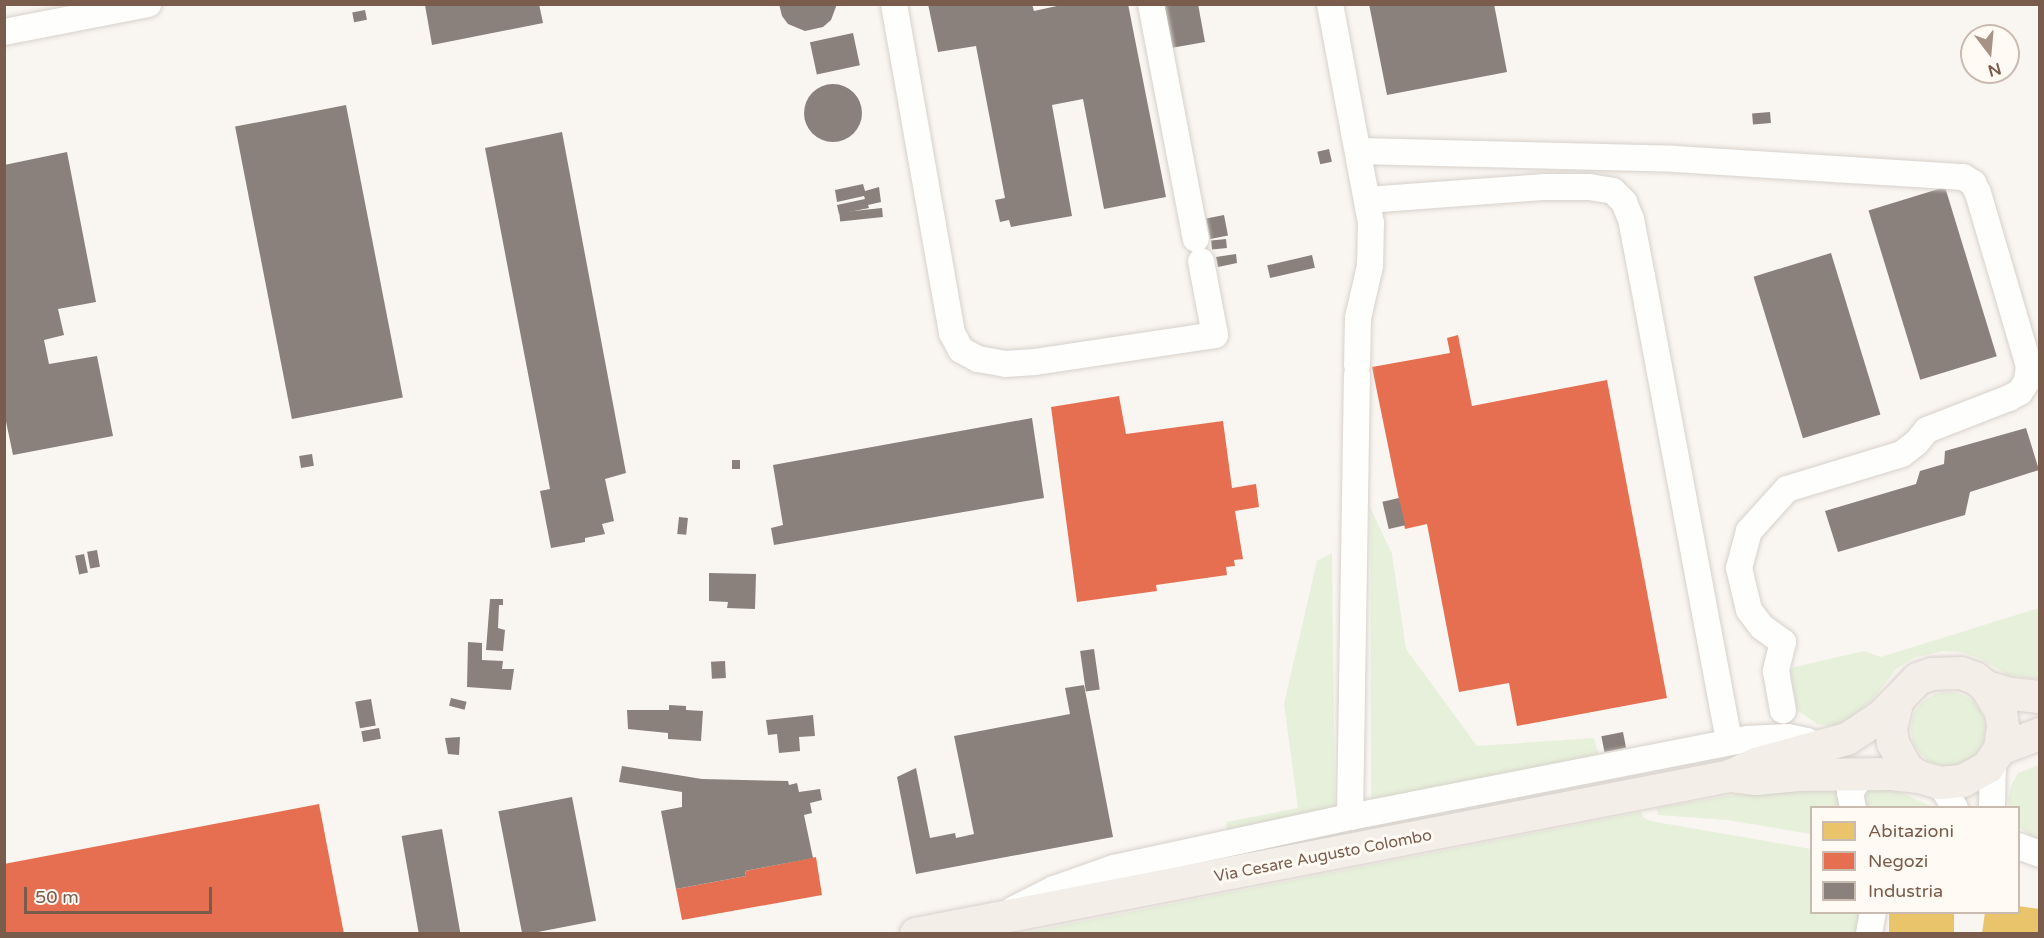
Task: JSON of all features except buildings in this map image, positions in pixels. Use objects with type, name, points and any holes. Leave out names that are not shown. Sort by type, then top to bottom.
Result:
[{"type":"main road","name":"Via Cesare Augusto Colombo","points":[[916,933],[1730,776],[1756,764],[1846,740],[1871,725],[1918,679],[1932,674],[1961,673],[1986,687],[2011,694],[2040,697]]},
{"type":"main road","points":[[1986,687],[2001,712],[2003,727],[1996,755]]},
{"type":"main road","points":[[1898,700],[1891,729],[1893,743],[1907,769],[1938,789]]},
{"type":"main road","name":"Via Cesare Augusto Colombo","points":[[1730,776],[1756,779],[1862,774],[1938,789],[1969,779],[1996,755],[2040,734]]},
{"type":"street","points":[[4,32],[148,4]]},
{"type":"street","points":[[894,4],[952,333],[961,350],[978,359],[1005,364],[1035,362],[1215,335],[1151,4]]},
{"type":"street","points":[[1330,4],[1371,223],[1370,266],[1358,318],[1350,817]]},
{"type":"street","points":[[1358,151],[1675,159],[1963,177],[1973,183],[1978,193],[2029,366],[2027,381],[2020,392],[2009,398],[1927,430],[1902,454],[1787,489],[1749,531],[1739,568],[1749,610],[1762,627],[1783,642],[1776,671],[1783,710]]},
{"type":"street","points":[[1367,200],[1546,187],[1589,187],[1613,191],[1624,202],[1642,276],[1729,742]]},
{"type":"street","points":[[994,919],[1054,889],[1114,868],[1350,817],[1729,742],[1770,736],[1788,737],[1807,741],[1821,748]]},
{"type":"street","points":[[1992,806],[1996,755]]},
{"type":"street","points":[[1852,806],[1850,793],[1862,774]]},
{"type":"street","points":[[2020,846],[2040,854]]},
{"type":"street","points":[[2020,864],[2040,869]]},
{"type":"street","points":[[1869,933],[1873,914]]},
{"type":"green space","points":[[1370,507],[1392,554],[1406,649],[1477,746],[1594,738],[1599,757],[1371,799]]},
{"type":"green space","points":[[1332,553],[1335,810],[1227,831],[1226,822],[1298,808],[1284,704],[1317,561]]},
{"type":"green space","points":[[2039,608],[2039,679],[2009,675],[1979,658],[1961,652],[1943,651],[1913,658],[1896,669],[1873,699],[1844,723],[1834,726],[1817,724],[1797,710],[1791,676],[1791,670],[1795,667],[1864,651],[1881,657]]},
{"type":"green space","points":[[1941,692],[1955,692],[1969,698],[1979,708],[1985,722],[1983,743],[1969,760],[1955,766],[1941,766],[1927,760],[1917,750],[1911,736],[1911,722],[1917,708],[1927,698]]},
{"type":"green space","points":[[2039,765],[2039,841],[2020,828],[2020,806],[2009,806],[2011,786],[2018,773]]},
{"type":"green space","points":[[1867,790],[1895,790],[1931,806],[1866,806],[1862,795]]},
{"type":"green space","points":[[1835,791],[1843,806],[1810,806],[1810,834],[1728,820],[1658,815],[1657,808],[1744,793]]},
{"type":"green space","points":[[1641,812],[1644,818],[1650,821],[1810,849],[1810,914],[1866,914],[1861,934],[1017,934]]}]
